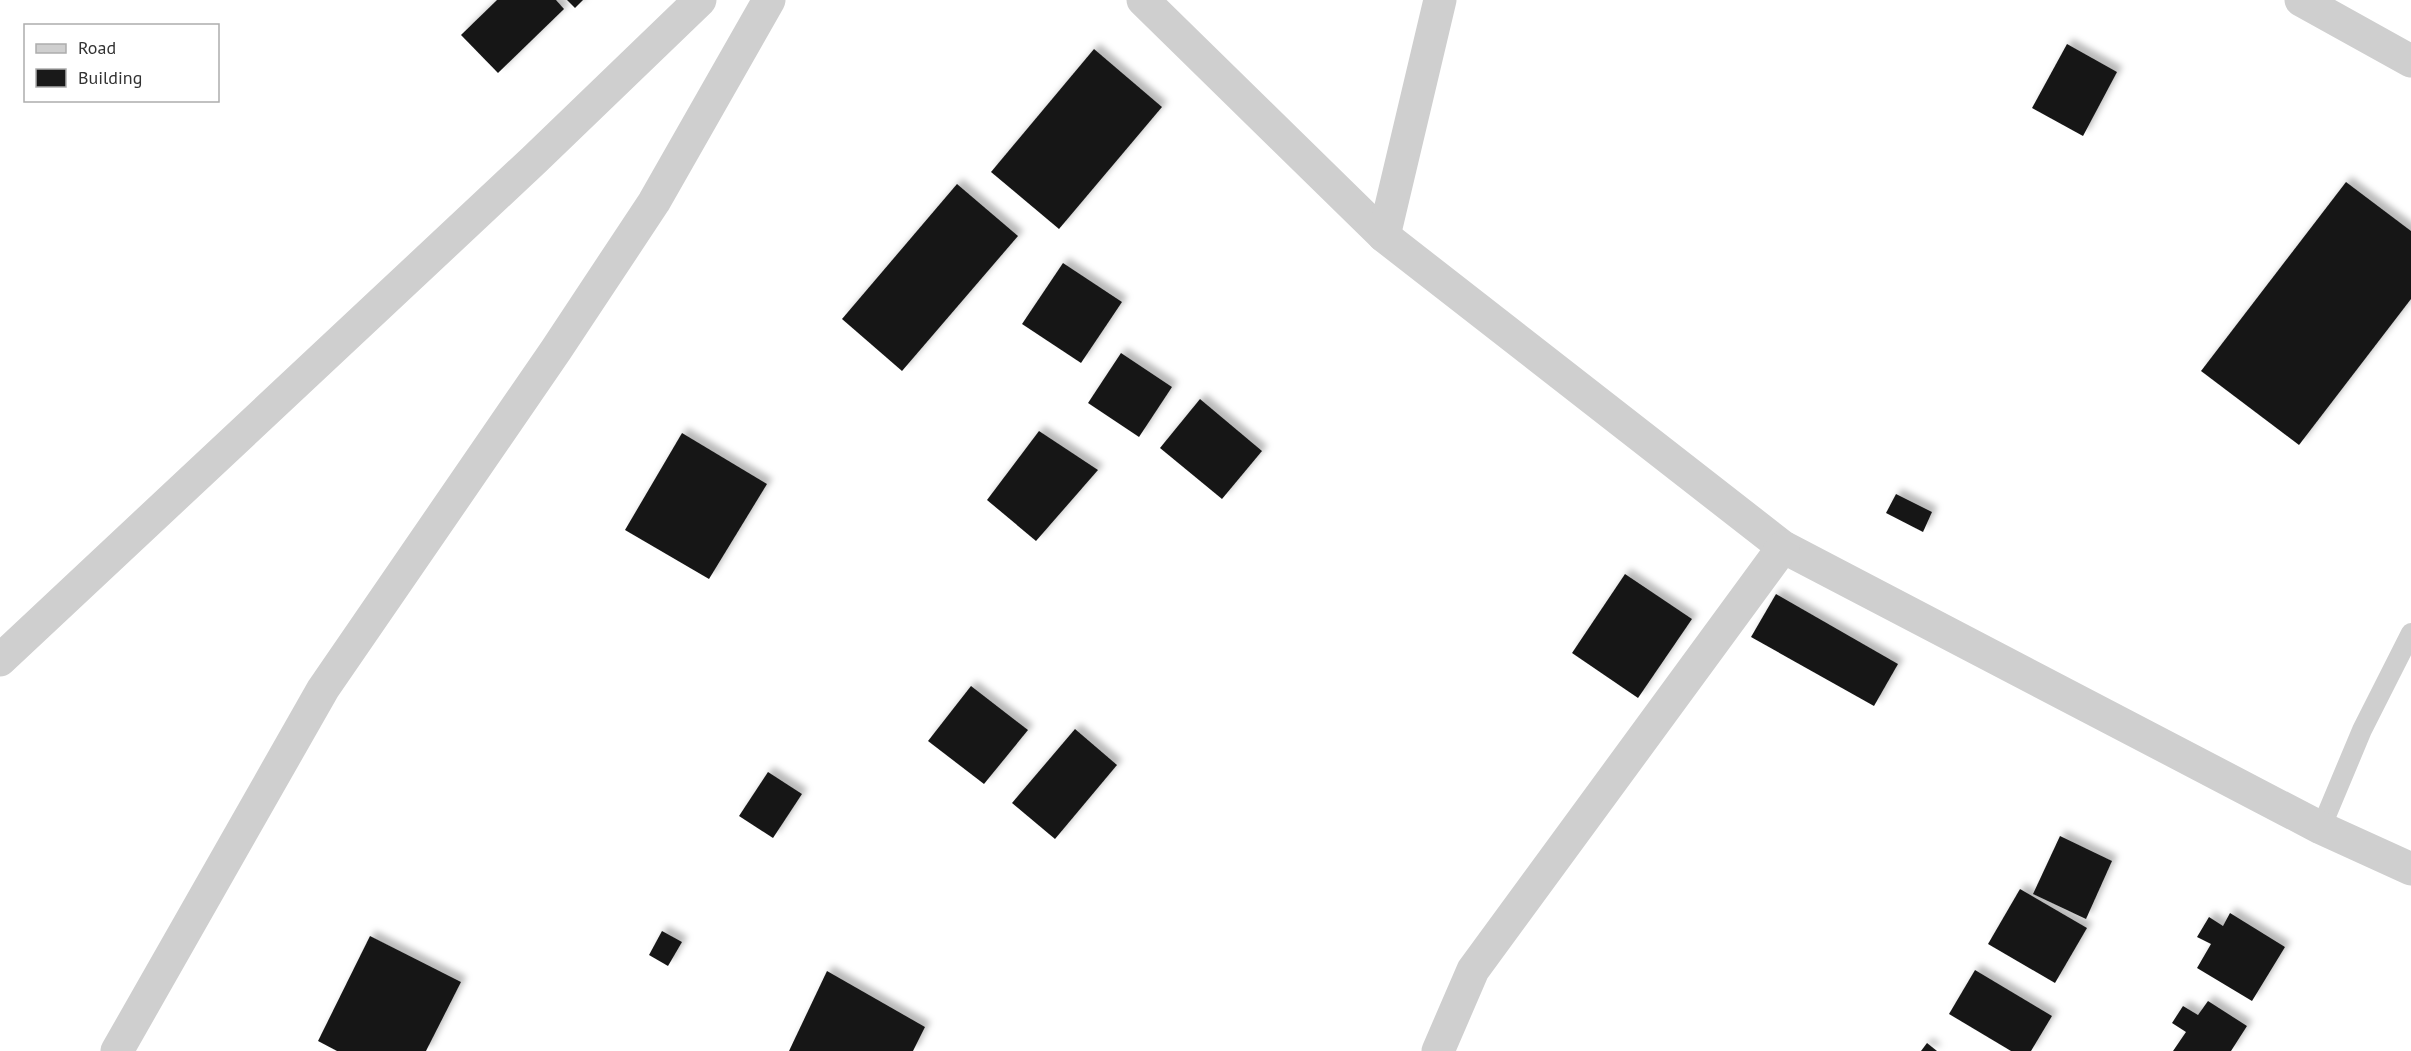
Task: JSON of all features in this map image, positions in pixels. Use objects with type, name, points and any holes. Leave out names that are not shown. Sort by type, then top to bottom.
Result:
[{"type":"street","points":[[0,660],[534,160],[700,0]]},
{"type":"street","points":[[117,1051],[323,689],[654,202],[769,0]]},
{"type":"street","points":[[1143,0],[1384,236],[1783,547],[2321,828],[2411,869]]},
{"type":"street","points":[[1384,236],[1440,0]]},
{"type":"street","points":[[2301,0],[2411,61]]},
{"type":"street","points":[[1438,1051],[1473,970],[1783,547]]},
{"type":"lane","points":[[2321,828],[2362,730],[2411,633]]},
{"type":"building","points":[[497,0],[556,0],[564,9],[498,73],[461,35]]},
{"type":"building","points":[[567,0],[583,0],[575,8]]},
{"type":"building","points":[[2067,44],[2117,72],[2083,136],[2032,108]]},
{"type":"building","points":[[1094,49],[1162,107],[1059,229],[991,172]]},
{"type":"building","points":[[2346,182],[2411,231],[2411,299],[2299,445],[2201,371]]},
{"type":"building","points":[[957,184],[1018,236],[902,371],[842,319]]},
{"type":"building","points":[[1063,263],[1122,302],[1081,363],[1022,324]]},
{"type":"building","points":[[1121,353],[1172,387],[1139,437],[1088,403]]},
{"type":"building","points":[[1200,399],[1262,451],[1222,499],[1160,448]]},
{"type":"building","points":[[1039,431],[1098,470],[1036,541],[987,500]]},
{"type":"building","points":[[682,433],[767,484],[709,579],[625,530]]},
{"type":"building","points":[[1896,494],[1932,512],[1923,532],[1886,513]]},
{"type":"building","points":[[1625,574],[1692,619],[1638,698],[1572,653]]},
{"type":"building","points":[[1776,594],[1898,664],[1874,706],[1751,637]]},
{"type":"building","points":[[971,686],[1028,730],[984,784],[928,741]]},
{"type":"building","points":[[1075,729],[1117,765],[1055,839],[1012,803]]},
{"type":"building","points":[[768,772],[802,794],[773,838],[739,816]]},
{"type":"building","points":[[2060,836],[2112,861],[2086,919],[2033,894]]},
{"type":"building","points":[[2020,889],[2087,928],[2055,983],[1988,944]]},
{"type":"building","points":[[2230,913],[2285,947],[2252,1001],[2197,968],[2211,944],[2197,937],[2209,917],[2223,926]]},
{"type":"building","points":[[662,931],[682,942],[668,966],[649,955]]},
{"type":"building","points":[[370,936],[461,982],[426,1051],[337,1051],[318,1041]]},
{"type":"building","points":[[1975,970],[2052,1016],[2031,1051],[2011,1051],[1949,1014]]},
{"type":"building","points":[[827,971],[925,1027],[913,1051],[789,1051]]},
{"type":"building","points":[[2208,1001],[2247,1026],[2231,1051],[2173,1051],[2186,1032],[2172,1023],[2183,1006],[2198,1015]]},
{"type":"building","points":[[1927,1043],[1937,1051],[1921,1051]]}]
